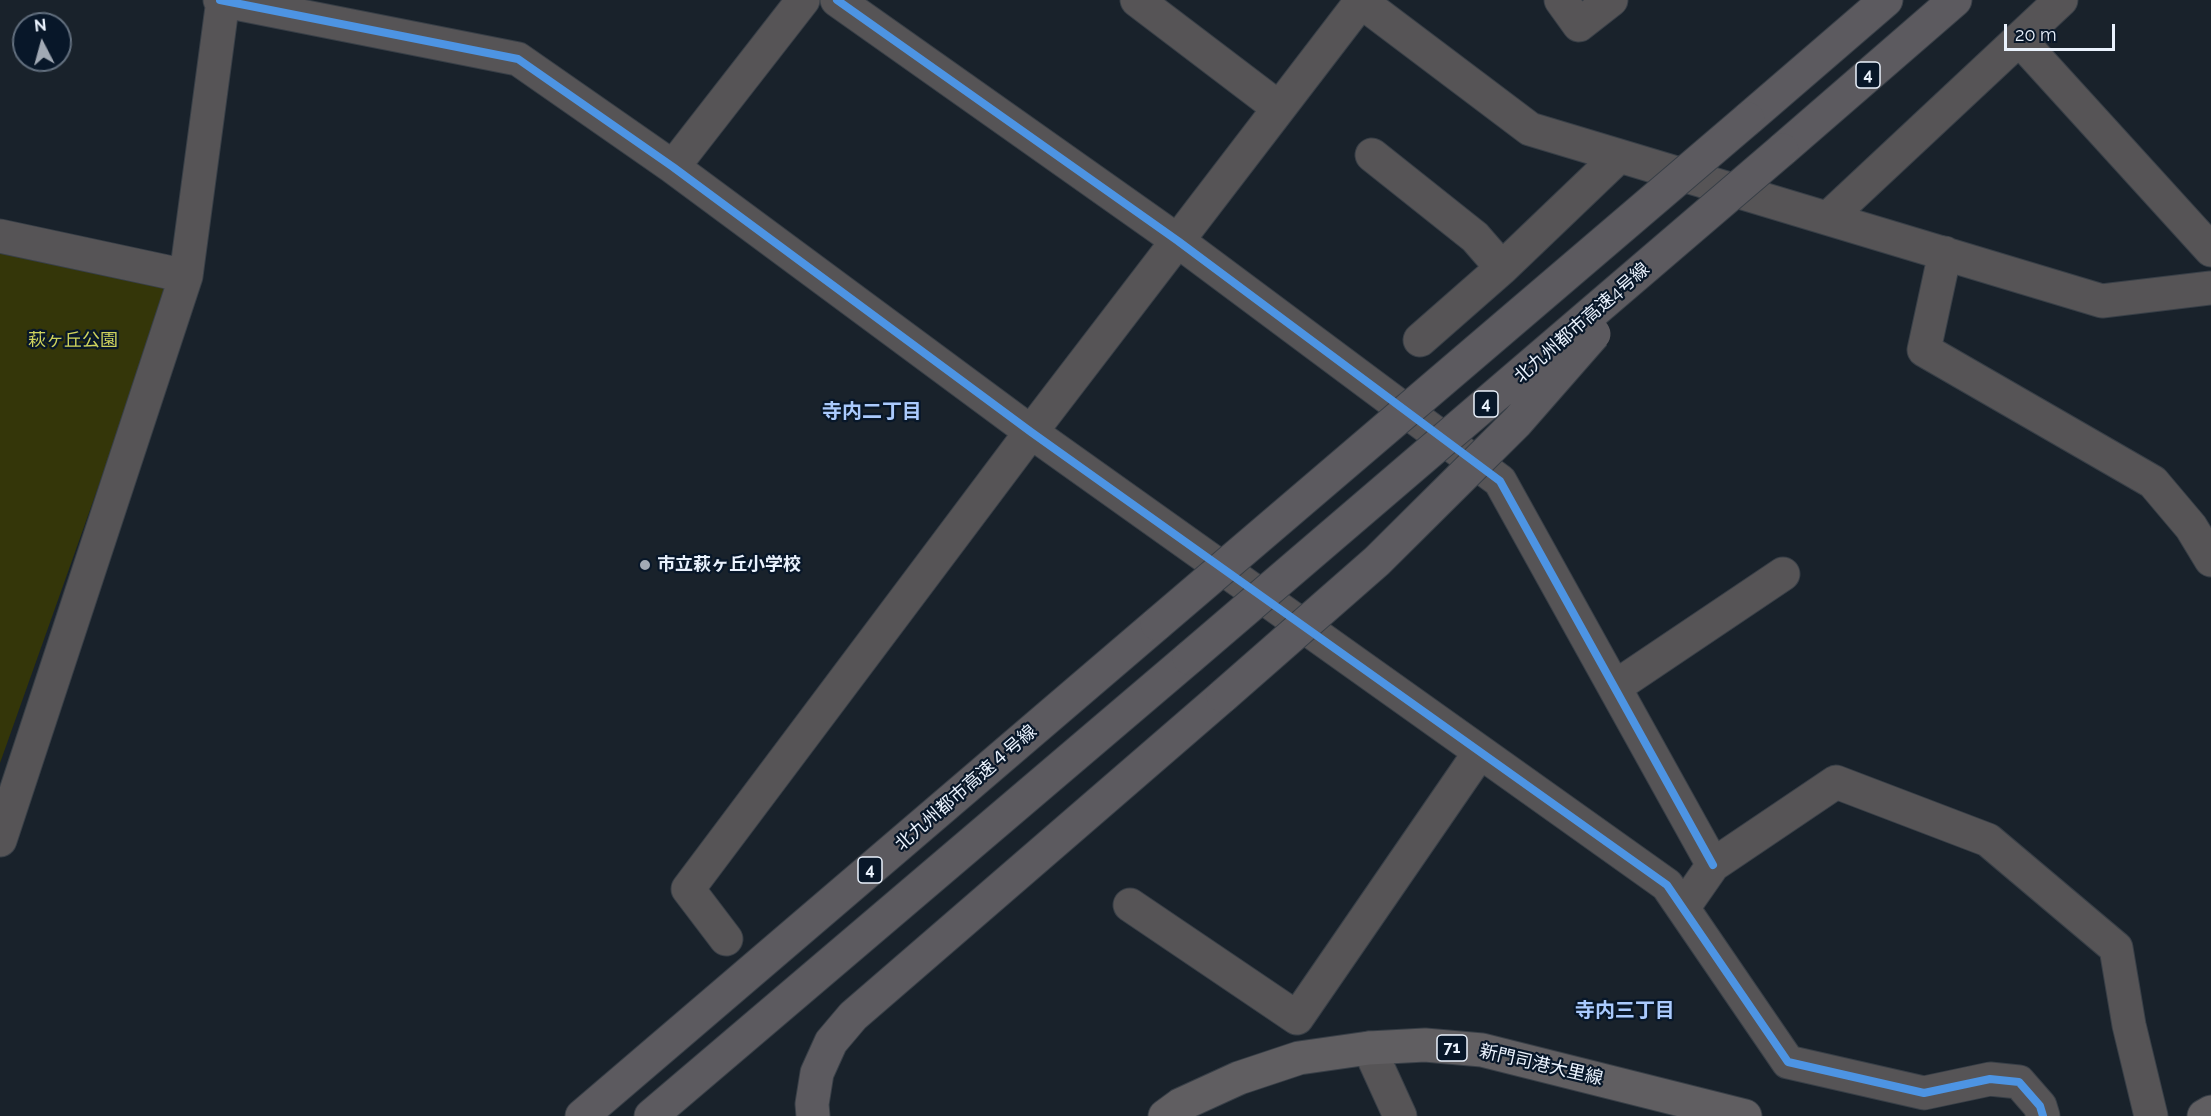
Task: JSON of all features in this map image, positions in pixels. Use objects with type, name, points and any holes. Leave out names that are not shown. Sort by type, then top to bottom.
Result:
[{"type":"highway","name":"北九州都市高速４号線","points":[[582,1116],[1886,0]]},
{"type":"highway","name":"北九州都市高速4号線","points":[[651,1116],[1668,249],[1954,0]]},
{"type":"highway","points":[[813,1116],[812,1104],[818,1073],[831,1042],[853,1016],[1377,561],[1517,422],[1668,249]]},
{"type":"highway","points":[[559,1116],[670,1041]]},
{"type":"main road","name":"新門司港大里線","points":[[1165,1116],[1180,1106],[1239,1078],[1299,1058],[1369,1048],[1425,1045],[1482,1050],[1745,1116]]},
{"type":"main road","points":[[2204,1116],[2211,1112]]},
{"type":"street","points":[[0,840],[186,276],[222,0],[518,59],[673,167],[1031,432],[1667,885],[1788,1062],[1924,1093],[1990,1079],[2019,1082],[2040,1106],[2043,1116]]},
{"type":"street","points":[[673,167],[803,0]]},
{"type":"street","points":[[837,0],[1178,241],[1500,481],[1713,865]]},
{"type":"street","points":[[1137,0],[1279,108]]},
{"type":"street","points":[[726,939],[688,890],[1031,432],[1360,0],[1530,129],[2102,301],[2211,288]]},
{"type":"street","points":[[1561,0],[1579,26],[1611,0]]},
{"type":"street","points":[[1828,218],[2061,0]]},
{"type":"street","points":[[2019,39],[2211,250]]},
{"type":"street","points":[[1372,155],[1475,237],[1502,268]]},
{"type":"street","points":[[1419,340],[1502,268],[1619,156]]},
{"type":"street","points":[[0,236],[186,276]]},
{"type":"street","points":[[1945,253],[1924,350],[2153,482],[2190,527],[2211,560]]},
{"type":"street","points":[[1615,687],[1783,574]]},
{"type":"street","points":[[1130,905],[1297,1018],[1480,752]]},
{"type":"street","points":[[1683,908],[1713,865],[1836,782],[1988,840],[2116,948],[2129,1025],[2151,1116]]},
{"type":"street","points":[[1369,1048],[1400,1116]]},
{"type":"green space","name":"萩ヶ丘公園","points":[[0,249],[170,285],[0,763]]},
{"type":"cycle path","points":[[220,0],[518,59],[673,167],[1031,432],[1667,885],[1788,1062],[1924,1093],[1990,1079],[2019,1082],[2040,1106],[2043,1116]]},
{"type":"cycle path","points":[[837,0],[1178,241],[1500,481],[1713,865]]},
{"type":"place","name":"市立萩ヶ丘小学校","points":[[645,565]]},
{"type":"district","name":"寺内二丁目","points":[[872,412]]},
{"type":"district","name":"寺内三丁目","points":[[1625,1011]]}]
